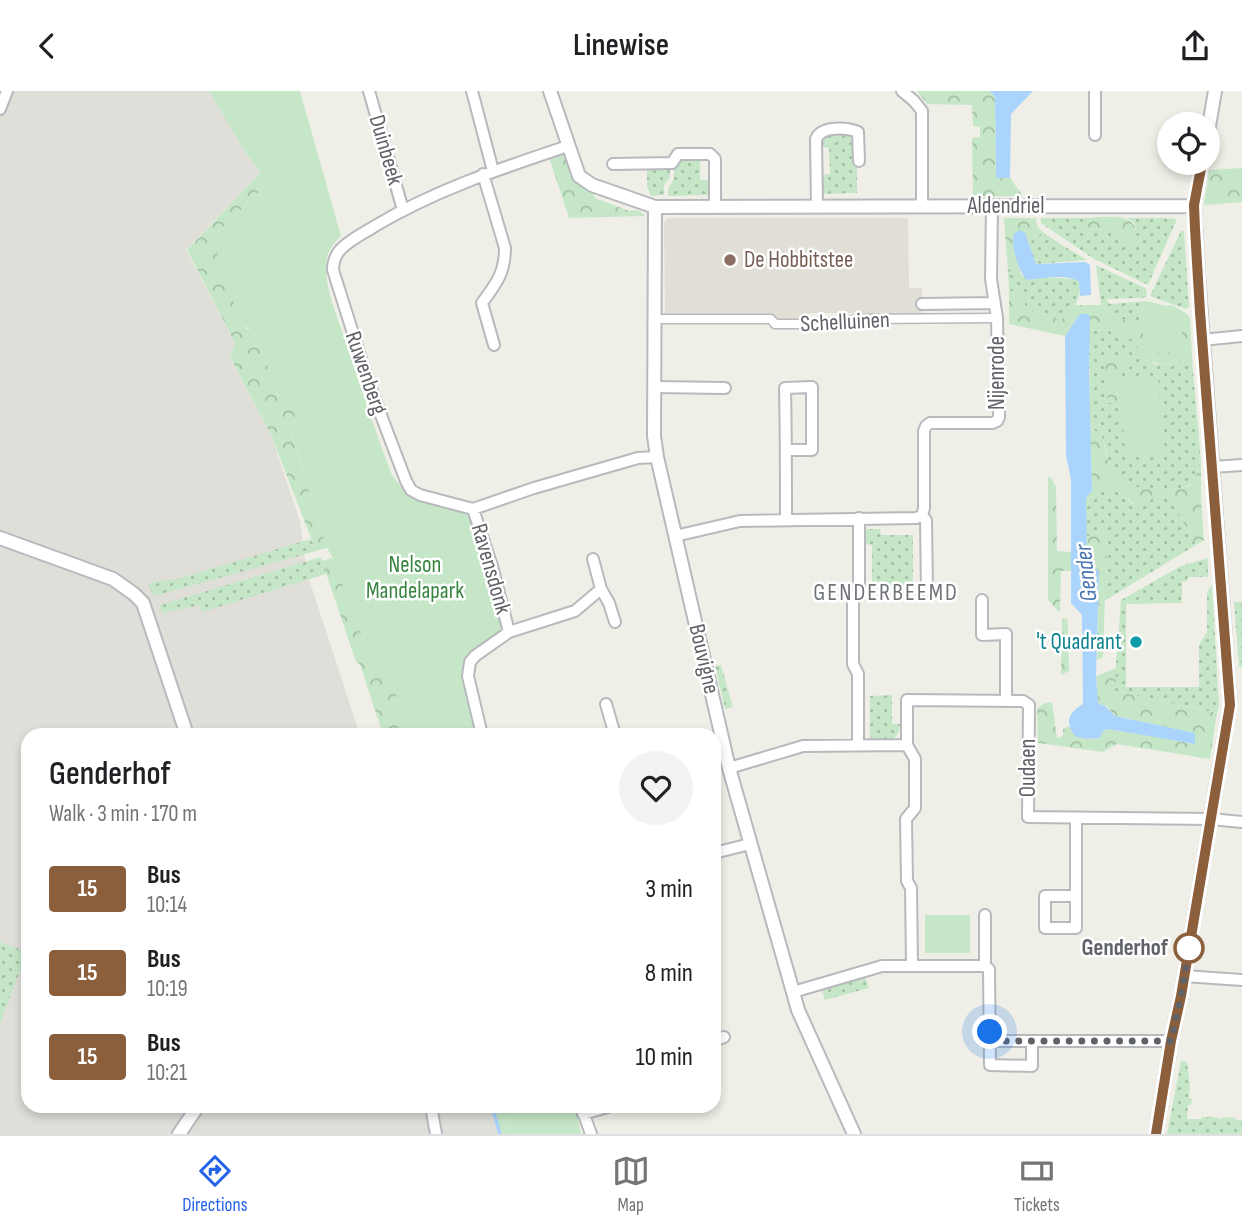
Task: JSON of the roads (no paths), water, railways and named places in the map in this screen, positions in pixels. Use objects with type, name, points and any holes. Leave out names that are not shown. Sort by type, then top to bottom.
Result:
[{"type":"street","points":[[0,109],[7,91]]},
{"type":"street","name":"Duinbeek","points":[[369,91],[402,210]]},
{"type":"street","points":[[472,91],[505,248],[500,278],[482,303],[494,345]]},
{"type":"street","name":"Aldendriel","points":[[550,91],[579,176],[592,185],[655,207],[1194,205]]},
{"type":"street","points":[[902,91],[922,111],[922,206]]},
{"type":"street","points":[[1095,91],[1095,135]]},
{"type":"street","points":[[1211,112],[1215,91]]},
{"type":"street","points":[[817,206],[818,134],[821,131],[848,128],[858,132],[859,161]]},
{"type":"street","name":"Ruwenberg","points":[[473,509],[420,495],[411,490],[367,377],[333,263],[345,244],[402,210],[488,173],[568,146]]},
{"type":"street","points":[[613,165],[672,163],[678,155],[710,154],[715,159],[715,206]]},
{"type":"street","points":[[1156,1134],[1211,819],[1236,705],[1202,339],[1194,205],[1200,175]]},
{"type":"street","name":"Nijenrode","points":[[927,591],[926,520],[922,516],[926,426],[930,423],[992,423],[999,417],[997,318],[991,279],[992,205]]},
{"type":"street","name":"Bouvigne","points":[[655,207],[656,457],[720,728]]},
{"type":"street","name":"Schelluinen","points":[[922,304],[995,303]]},
{"type":"street","name":"Schelluinen","points":[[654,319],[771,319],[775,324],[812,324],[863,319],[997,318]]},
{"type":"street","points":[[1202,339],[1242,337]]},
{"type":"street","points":[[654,387],[725,388]]},
{"type":"street","points":[[786,450],[812,450],[812,387],[785,388],[786,519]]},
{"type":"street","points":[[473,509],[534,488],[638,459],[656,457]]},
{"type":"street","points":[[1212,467],[1242,465]]},
{"type":"street","name":"Ravensdonk","points":[[473,509],[492,566],[509,632],[475,656],[470,663],[468,676],[480,728]]},
{"type":"street","points":[[675,536],[740,521],[922,516]]},
{"type":"street","points":[[858,745],[858,674],[853,664],[853,598],[859,591],[859,518]]},
{"type":"street","points":[[0,538],[113,579],[143,603],[185,728]]},
{"type":"street","points":[[593,559],[601,589],[615,622]]},
{"type":"street","points":[[509,632],[575,611],[601,589]]},
{"type":"street","points":[[912,966],[911,888],[907,881],[906,819],[915,808],[915,759],[907,745],[907,700],[1006,700],[1006,634],[982,635],[982,600]]},
{"type":"street","name":"Oudaen","points":[[1006,700],[1023,701],[1029,705],[1028,817],[1211,819],[1242,822]]},
{"type":"street","points":[[606,704],[613,728]]},
{"type":"street","name":"Bouvigne","points":[[721,734],[798,1010],[855,1134]]},
{"type":"street","points":[[729,768],[803,746],[907,745]]},
{"type":"street","points":[[1075,896],[1076,818]]},
{"type":"street","points":[[721,851],[750,844]]},
{"type":"street","points":[[985,915],[985,966]]},
{"type":"street","points":[[793,992],[883,966],[985,966],[989,969],[989,1065],[1032,1066],[1032,1041]]},
{"type":"street","points":[[1185,976],[1242,979]]},
{"type":"street","points":[[990,1041],[1171,1041]]},
{"type":"street","points":[[179,1134],[193,1113]]},
{"type":"street","points":[[432,1113],[436,1134]]},
{"type":"street","points":[[583,1113],[591,1134]]},
{"type":"water","points":[[990,91],[1033,91],[1011,114],[1010,178],[996,178],[995,97]]},
{"type":"water","points":[[1020,230],[1025,233],[1036,264],[1085,262],[1090,265],[1091,295],[1080,296],[1079,282],[1074,279],[1054,277],[1027,280],[1019,267],[1014,249],[1014,235]]},
{"type":"water","name":"Gender","points":[[1080,314],[1090,316],[1092,491],[1086,498],[1087,557],[1099,572],[1096,676],[1098,703],[1115,716],[1195,733],[1195,744],[1108,729],[1103,731],[1100,738],[1088,739],[1076,737],[1070,727],[1071,714],[1083,704],[1082,615],[1071,603],[1071,479],[1066,456],[1065,336]]},
{"type":"waterway","points":[[494,1113],[500,1134]]},
{"type":"place","name":"De Hobbitstee","points":[[730,260]]},
{"type":"place","name":"'t Quadrant","points":[[1136,642]]},
{"type":"place","name":"Genderhof","points":[[1189,948]]},
{"type":"district","name":"GENDERBEEMD","points":[[886,592]]},
{"type":"park label","name":"Nelson Mandelapark","points":[[415,578]]}]
